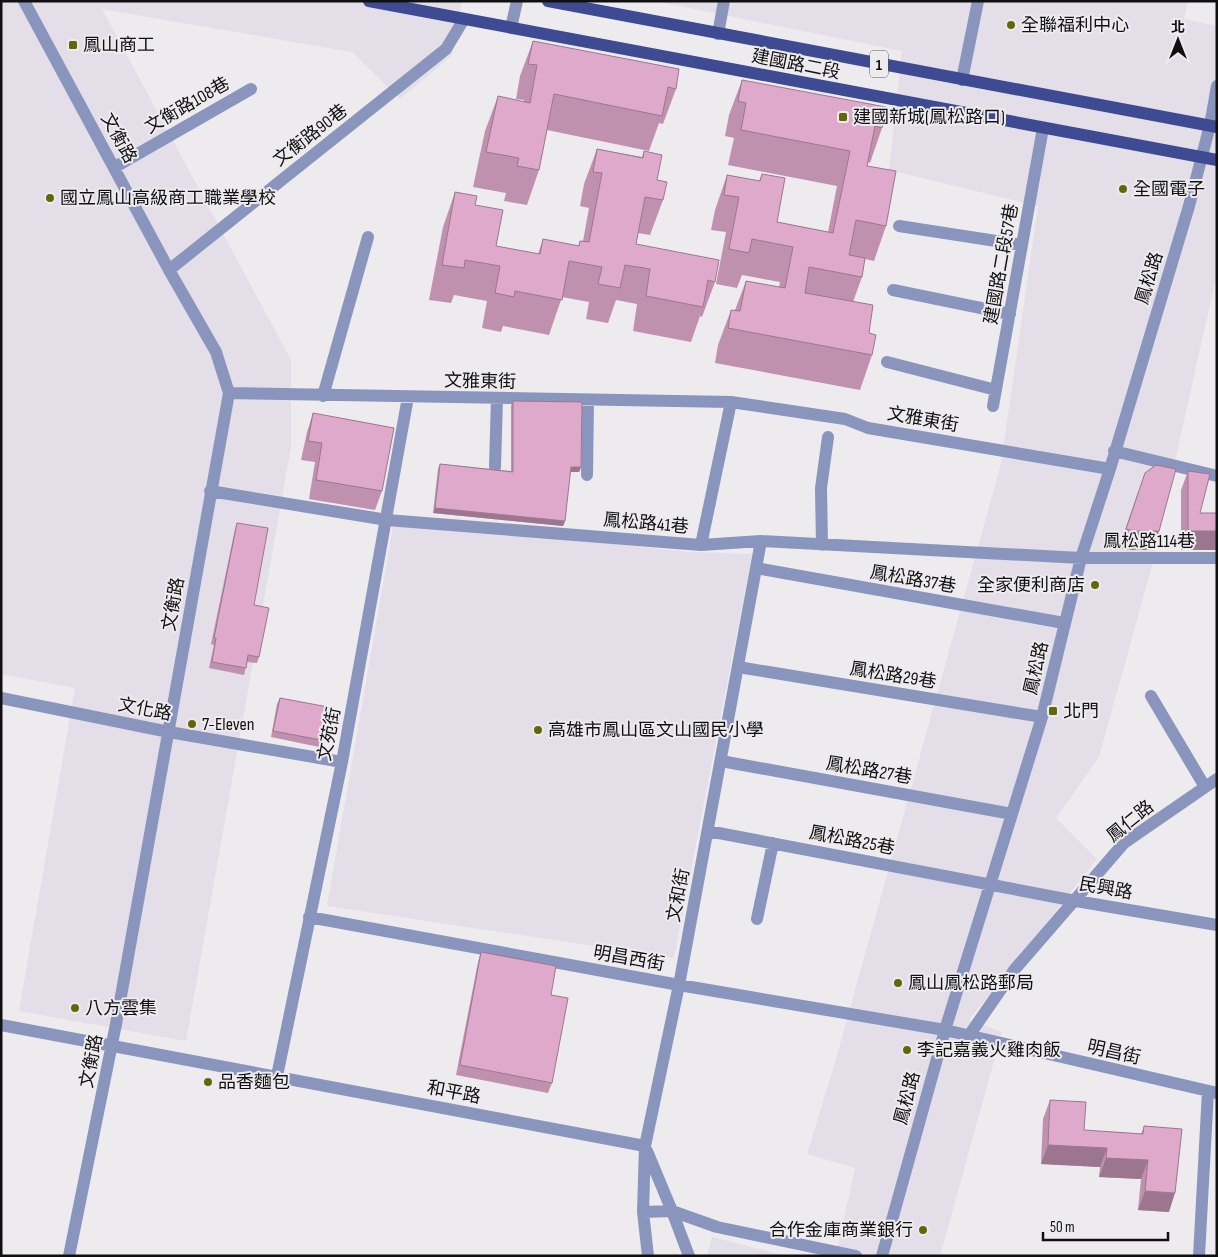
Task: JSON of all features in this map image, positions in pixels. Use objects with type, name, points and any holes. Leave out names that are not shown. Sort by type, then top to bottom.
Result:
[{"type":"main road","name":"建國路二段","points":[[369,1],[1217,160]]},
{"type":"main road","name":"建國路二段","points":[[548,1],[1213,126]]},
{"type":"street","name":"文衡路","points":[[24,1],[169,270],[216,352],[229,393],[112,1047],[69,1256]]},
{"type":"street","points":[[511,28],[517,1]]},
{"type":"street","points":[[718,34],[724,1]]},
{"type":"street","points":[[962,80],[978,1]]},
{"type":"street","name":"文衡路90巷","points":[[169,270],[446,49],[464,19]]},
{"type":"street","name":"鳳松路","points":[[882,1256],[944,1030],[1042,717],[1081,558],[1213,126],[1217,86]]},
{"type":"street","name":"文衡路108巷","points":[[115,167],[251,89]]},
{"type":"street","name":"建國路二段57巷","points":[[993,406],[1043,128]]},
{"type":"street","points":[[899,226],[1022,245]]},
{"type":"street","points":[[323,396],[368,237]]},
{"type":"street","points":[[893,290],[1010,314]]},
{"type":"street","points":[[887,362],[996,390]]},
{"type":"street","name":"文雅東街","points":[[229,393],[731,402],[845,419],[868,428],[1110,468]]},
{"type":"street","name":"文苑街","points":[[277,1076],[342,762],[408,397]]},
{"type":"street","points":[[496,467],[497,398]]},
{"type":"street","points":[[587,475],[588,400]]},
{"type":"street","points":[[701,545],[731,402]]},
{"type":"street","points":[[822,545],[821,488],[828,437]]},
{"type":"street","points":[[1114,451],[1217,476]]},
{"type":"street","name":"鳳松路41巷","points":[[210,492],[387,520],[701,545],[761,541],[1081,558]]},
{"type":"street","name":"文和街","points":[[648,1256],[643,1212],[645,1146],[679,985],[761,541]]},
{"type":"street","name":"鳳松路114巷","points":[[1081,558],[1217,558]]},
{"type":"street","name":"鳳松路37巷","points":[[756,568],[1064,623]]},
{"type":"street","name":"鳳松路29巷","points":[[738,667],[1042,717]]},
{"type":"street","points":[[1151,696],[1205,787]]},
{"type":"street","name":"文化路","points":[[1,698],[169,732],[342,762]]},
{"type":"street","name":"鳳松路27巷","points":[[721,761],[1012,814]]},
{"type":"street","name":"鳳仁路","points":[[968,1037],[1015,969],[1076,901],[1124,843],[1217,779]]},
{"type":"street","name":"鳳松路25巷","points":[[708,830],[990,884]]},
{"type":"street","points":[[758,919],[773,843]]},
{"type":"street","name":"民興路","points":[[990,884],[1217,925]]},
{"type":"street","name":"明昌西街","points":[[309,917],[679,985],[944,1030]]},
{"type":"street","name":"和平路","points":[[1,1025],[645,1146]]},
{"type":"street","name":"明昌街","points":[[944,1030],[1212,1092]]},
{"type":"street","points":[[1199,1256],[1212,1092]]},
{"type":"street","points":[[645,1146],[689,1256]]},
{"type":"street","points":[[643,1212],[672,1211],[717,1227],[856,1256]]},
{"type":"shaded area","points":[[1,1],[462,1],[452,55],[400,99],[352,52],[102,9],[291,360],[291,447],[186,1041],[19,1011],[75,688],[1,674]]},
{"type":"shaded area","points":[[655,1],[1188,1],[1184,19],[1217,26],[1217,273],[1151,569],[1099,757],[1056,818],[1097,859],[969,1020],[1002,1032],[940,1256],[836,1256],[855,1168],[807,1154],[834,1066],[1001,464],[1038,206],[889,170],[902,51]]},
{"type":"shaded area","name":"高雄市鳳山區文山國民小學","points":[[394,521],[690,552],[752,554],[674,958],[327,906]]},
{"type":"shaded area","points":[[712,1237],[786,1256],[707,1256]]},
{"type":"building","points":[[533,41],[679,69],[676,89],[668,87],[662,116],[554,94],[539,170],[517,166],[519,158],[486,152],[498,96],[530,103],[537,65],[528,64]]},
{"type":"building","points":[[742,80],[886,107],[882,128],[875,126],[867,166],[896,171],[886,226],[856,220],[849,255],[865,258],[862,277],[809,267],[805,293],[873,305],[869,333],[876,335],[872,355],[728,328],[731,310],[740,311],[746,281],[785,288],[793,247],[752,239],[749,253],[729,249],[739,197],[724,195],[727,175],[760,181],[762,174],[785,178],[777,222],[833,233],[850,151],[741,130],[746,103],[738,101]]},
{"type":"building","points":[[597,149],[643,158],[644,151],[662,155],[657,180],[667,182],[663,200],[645,197],[636,244],[719,260],[715,282],[708,280],[703,307],[646,296],[650,269],[625,265],[620,288],[598,284],[602,267],[569,261],[562,300],[515,291],[514,297],[495,293],[500,266],[465,260],[464,268],[442,265],[455,192],[477,196],[475,205],[503,210],[496,246],[540,254],[543,239],[579,246],[580,241],[589,242],[602,173],[593,172]]},
{"type":"building","points":[[513,401],[582,402],[581,467],[571,467],[565,521],[435,508],[440,464],[513,472]]},
{"type":"building","points":[[313,413],[394,428],[382,491],[316,480],[322,443],[308,441]]},
{"type":"building","points":[[1156,465],[1176,469],[1159,531],[1134,531],[1126,529],[1145,473]]},
{"type":"building","points":[[1188,471],[1210,474],[1200,513],[1217,513],[1217,531],[1188,531]]},
{"type":"building","points":[[237,523],[268,528],[254,605],[269,608],[259,657],[248,655],[246,668],[212,662],[216,638],[214,638]]},
{"type":"building","points":[[280,698],[328,707],[321,740],[273,731]]},
{"type":"building","points":[[481,952],[556,966],[551,995],[568,998],[552,1083],[460,1065]]},
{"type":"building","points":[[1050,1100],[1086,1102],[1084,1130],[1143,1134],[1144,1126],[1182,1129],[1175,1193],[1145,1191],[1148,1160],[1106,1158],[1107,1148],[1048,1145]]},
{"type":"place","name":"全聯福利中心","points":[[1011,25]]},
{"type":"place","name":"鳳山商工","points":[[73,45]]},
{"type":"place","name":"建國新城(鳳松路口)","points":[[843,117]]},
{"type":"place","name":"全國電子","points":[[1123,189]]},
{"type":"place","name":"國立鳳山高級商工職業學校","points":[[50,198]]},
{"type":"place","name":"全家便利商店","points":[[1095,585]]},
{"type":"place","name":"北門","points":[[1053,711]]},
{"type":"place","name":"7-Eleven","points":[[192,724]]},
{"type":"place","name":"高雄市鳳山區文山國民小學","points":[[538,730]]},
{"type":"place","name":"鳳山鳳松路郵局","points":[[898,983]]},
{"type":"place","name":"八方雲集","points":[[75,1008]]},
{"type":"place","name":"李記嘉義火雞肉飯","points":[[907,1050]]},
{"type":"place","name":"品香麵包","points":[[208,1082]]},
{"type":"place","name":"合作金庫商業銀行","points":[[923,1230]]}]
